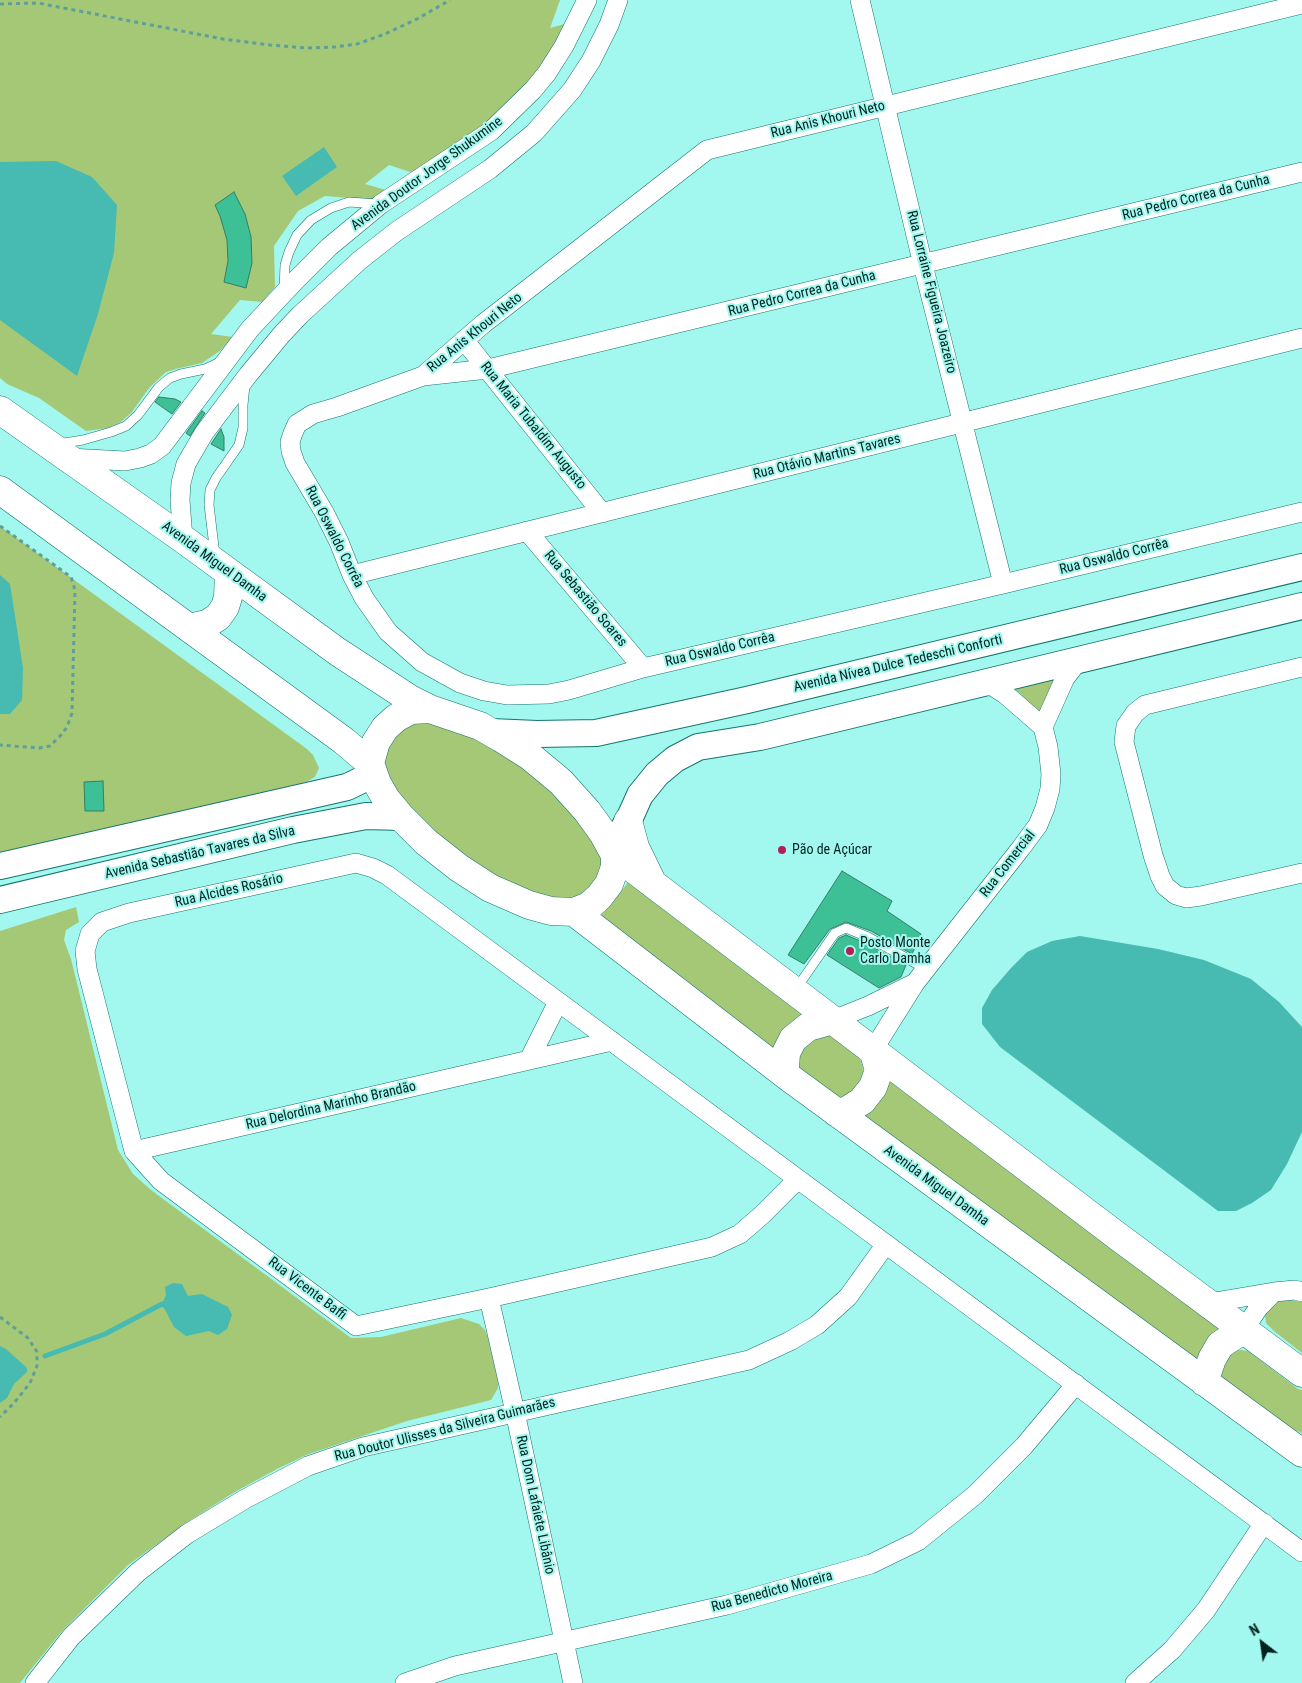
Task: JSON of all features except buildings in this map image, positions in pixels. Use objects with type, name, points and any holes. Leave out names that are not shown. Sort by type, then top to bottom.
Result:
[{"type":"main road","name":"Avenida Miguel Damha","points":[[0,410],[183,539],[338,652],[430,709],[491,732],[531,758],[561,782],[587,811],[603,832],[614,852]]},
{"type":"main road","points":[[0,490],[344,741],[372,769],[377,783],[386,798],[401,817],[426,842],[459,868],[490,888],[529,905],[551,911],[574,912],[588,906],[599,897],[609,884],[615,868],[614,852],[640,794],[657,774],[675,759],[698,747],[760,737],[1302,606]]},
{"type":"main road","name":"Avenida Nívea Dulce Tedeschi Conforti","points":[[491,732],[537,734],[596,733],[757,697],[1302,567]]},
{"type":"main road","points":[[189,628],[207,624],[218,617],[225,607],[228,597],[222,568]]},
{"type":"main road","points":[[0,866],[347,788],[372,769],[376,742],[385,728],[396,718],[411,710],[430,709]]},
{"type":"main road","name":"Avenida Sebastião Tavares da Silva","points":[[0,900],[293,830],[366,816],[401,817]]},
{"type":"main road","points":[[628,821],[635,847],[653,883]]},
{"type":"main road","points":[[614,852],[1116,1235],[1302,1373]]},
{"type":"main road","name":"Avenida Miguel Damha","points":[[574,912],[786,1076],[1302,1453]]},
{"type":"main road","points":[[786,1076],[786,1053],[793,1039],[808,1027],[833,1020]]},
{"type":"main road","points":[[837,1113],[846,1111],[862,1102],[873,1087],[878,1070],[873,1050]]},
{"type":"main road","points":[[1204,1382],[1212,1359],[1220,1345],[1244,1329]]},
{"type":"street","name":"Avenida Doutor Jorge Shukumine","points":[[58,452],[125,461],[152,454],[162,446],[250,329],[329,247],[381,204],[491,131],[520,104],[547,73],[564,46],[587,0]]},
{"type":"street","name":"Avenida Doutor Jorge Shukumine","points":[[183,539],[180,500],[181,483],[186,464],[204,433],[248,375],[300,314],[348,270],[398,231],[490,169],[534,133],[572,90],[591,61],[609,25],[618,0]]},
{"type":"street","name":"Rua Lorraine Figueira Joazeiro","points":[[860,0],[923,265],[1003,584]]},
{"type":"street","name":"Rua Anis Khouri Neto","points":[[422,376],[464,340],[707,150],[1302,4]]},
{"type":"street","points":[[547,73],[572,90]]},
{"type":"street","name":"Rua Pedro Correa da Cunha","points":[[304,419],[313,414],[422,376],[488,369],[1302,172]]},
{"type":"street","points":[[329,247],[331,261],[335,266],[341,270],[348,270]]},
{"type":"street","name":"Rua Otávio Martins Tavares","points":[[352,575],[1302,338]]},
{"type":"street","name":"Rua Maria Tubaldim Augusto","points":[[464,340],[602,512]]},
{"type":"street","points":[[228,358],[248,375]]},
{"type":"street","name":"Rua Oswaldo Corrêa","points":[[304,419],[297,424],[290,442],[295,463],[324,512],[364,598],[388,632],[422,662],[460,683],[506,695],[549,694],[643,668],[1302,512]]},
{"type":"street","points":[[162,446],[186,464]]},
{"type":"street","name":"Rua Sebastião Soares","points":[[527,531],[643,668]]},
{"type":"street","points":[[981,685],[992,686],[1005,694],[1042,726],[1065,678],[1079,660]]},
{"type":"street","points":[[1302,668],[1146,705],[1135,713],[1126,726],[1124,742],[1160,876],[1165,886],[1176,895],[1186,898],[1201,896],[1302,873]]},
{"type":"street","name":"Rua Comercial","points":[[873,1050],[920,976],[1038,825],[1050,789],[1051,774],[1048,747],[1042,726]]},
{"type":"street","name":"Rua Alcides Rosário","points":[[90,934],[102,922],[129,913],[356,863],[387,875],[558,1002]]},
{"type":"street","name":"Rua Vicente Baffi","points":[[90,934],[85,951],[86,969],[134,1151],[161,1181],[356,1326],[712,1247],[740,1234],[798,1179]]},
{"type":"street","name":"Rua Comercial","points":[[833,1020],[868,1006],[920,976]]},
{"type":"street","points":[[529,1060],[558,1002],[1302,1552]]},
{"type":"street","name":"Rua Delordina Marinho Brandão","points":[[134,1151],[612,1041]]},
{"type":"street","name":"Rua Doutor Ulisses da Silveira Guimarães","points":[[35,1683],[71,1637],[138,1572],[187,1534],[245,1499],[308,1466],[362,1447],[750,1360],[790,1341],[817,1325],[848,1297],[886,1244]]},
{"type":"street","points":[[1209,1303],[1300,1288]]},
{"type":"street","points":[[1244,1329],[1259,1307],[1274,1292]]},
{"type":"street","name":"Rua Dom Lafaiete Libânio","points":[[489,1298],[573,1683]]},
{"type":"street","name":"Rua Benedicto Moreira","points":[[405,1683],[455,1666],[727,1605],[871,1564],[918,1541],[975,1495],[1024,1446],[1076,1384]]},
{"type":"street","points":[[1135,1683],[1172,1650],[1206,1610],[1264,1523]]},
{"type":"lane","points":[[284,292],[285,266],[289,252],[297,235],[312,220],[331,208],[349,202],[381,204]]},
{"type":"lane","points":[[58,452],[83,440],[126,426],[138,415],[159,387],[170,378],[205,369],[228,358]]},
{"type":"lane","points":[[222,568],[210,520],[210,490],[239,445],[243,428],[243,395],[248,375]]},
{"type":"lane","points":[[795,991],[835,933],[846,928],[868,937],[920,976]]},
{"type":"path","points":[[0,4],[38,3],[223,38],[306,48],[357,44],[385,34],[417,19],[450,0]]},
{"type":"path","points":[[0,526],[71,577],[75,590],[72,713],[66,727],[62,735],[50,746],[39,748],[0,745]]},
{"type":"path","points":[[0,1317],[28,1338],[37,1352],[37,1366],[30,1383],[0,1417]]},
{"type":"green space","points":[[0,0],[560,0],[550,28],[568,23],[541,68],[509,105],[487,124],[413,173],[389,165],[365,184],[386,190],[374,200],[325,196],[298,211],[274,246],[275,287],[262,302],[240,300],[211,334],[233,337],[221,350],[202,363],[166,372],[149,388],[132,412],[121,422],[108,428],[86,431],[39,398],[7,384],[0,378]]},
{"type":"green space","points":[[0,526],[307,749],[313,755],[319,768],[315,777],[306,782],[0,856]]},
{"type":"green space","points":[[1061,670],[1041,718],[1021,694],[1006,683]]},
{"type":"green space","points":[[427,719],[473,735],[554,789],[600,850],[603,867],[600,879],[583,898],[555,901],[497,878],[432,833],[397,792],[389,779],[383,760],[395,731]]},
{"type":"green space","points":[[629,881],[811,1016],[782,1055],[598,919]]},
{"type":"green space","points":[[76,907],[79,922],[66,930],[64,940],[71,959],[118,1150],[133,1174],[151,1190],[351,1338],[381,1337],[461,1318],[479,1324],[485,1330],[488,1338],[498,1388],[491,1400],[407,1421],[306,1455],[233,1493],[189,1521],[128,1565],[62,1631],[20,1683],[0,1683],[0,931]]},
{"type":"green space","points":[[824,1034],[834,1037],[853,1051],[860,1059],[862,1065],[864,1075],[861,1085],[844,1097],[838,1098],[798,1071],[798,1045]]},
{"type":"green space","points":[[883,1075],[1229,1327],[1204,1372],[853,1113]]},
{"type":"green space","points":[[1283,1299],[1302,1302],[1302,1353],[1266,1323],[1265,1314],[1274,1302]]},
{"type":"green space","points":[[1234,1351],[1248,1351],[1298,1389],[1302,1390],[1302,1433],[1288,1427],[1223,1381],[1220,1370],[1224,1359]]},
{"type":"water","points":[[324,147],[337,167],[296,196],[282,176]]},
{"type":"water","points":[[56,161],[92,177],[117,205],[114,253],[98,314],[77,376],[0,320],[0,162]]},
{"type":"water","points":[[0,575],[10,584],[23,668],[22,700],[10,714],[0,714]]},
{"type":"water","points":[[1080,936],[1158,949],[1204,960],[1251,979],[1279,1002],[1302,1027],[1302,1132],[1287,1164],[1271,1190],[1236,1211],[1218,1211],[1000,1047],[982,1024],[982,1008],[992,990],[1027,952],[1052,941]]},
{"type":"water","points":[[173,1283],[182,1284],[188,1296],[202,1294],[228,1307],[232,1315],[227,1329],[218,1335],[209,1331],[186,1336],[174,1327],[162,1304],[166,1295],[165,1287]]},
{"type":"water","points":[[0,1346],[27,1368],[27,1372],[14,1384],[7,1398],[0,1403]]},
{"type":"waterway","points":[[45,1356],[105,1334],[162,1304],[168,1307]]},
{"type":"place","name":"Pão de Açúcar","points":[[782,850]]},
{"type":"place","name":"Posto Monte Carlo Damha","points":[[850,951]]}]
